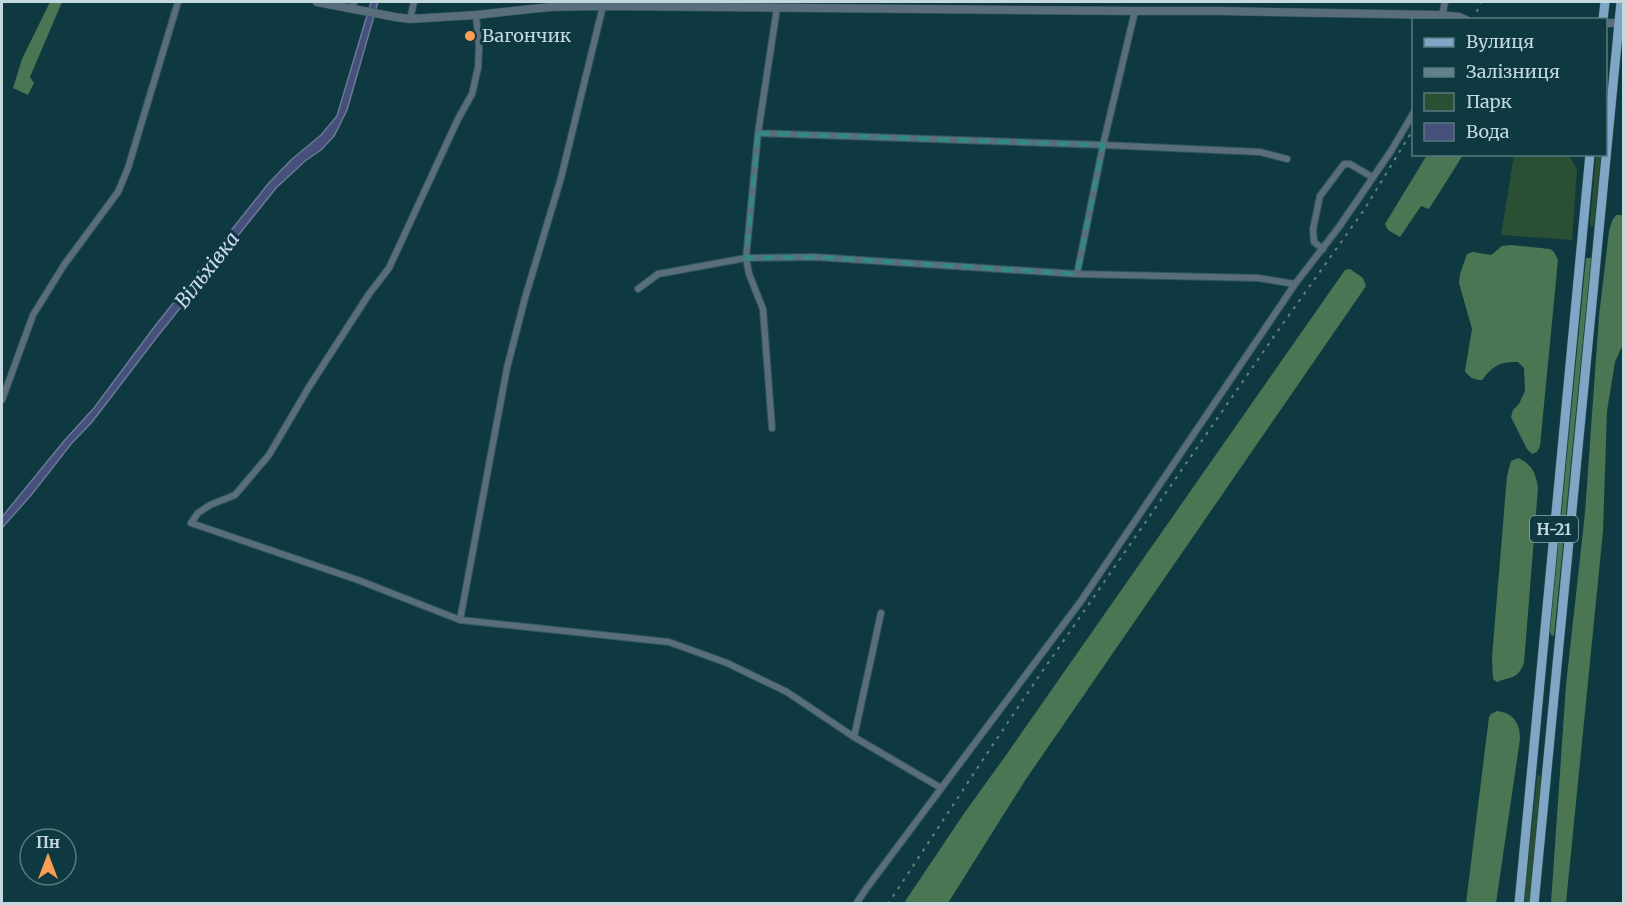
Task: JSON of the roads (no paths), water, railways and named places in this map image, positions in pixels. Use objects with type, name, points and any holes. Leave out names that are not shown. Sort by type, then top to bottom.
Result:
[{"type":"main road","points":[[1603,18],[1605,2]]},
{"type":"main road","name":"Н-21","points":[[1607,147],[1621,2]]},
{"type":"main road","name":"Н-21","points":[[1519,903],[1590,156]]},
{"type":"main road","name":"Н-21","points":[[1534,903],[1606,156]]},
{"type":"street","points":[[2,400],[33,315],[64,265],[118,192],[128,168],[178,2]]},
{"type":"street","points":[[317,2],[410,18],[476,15],[550,7],[603,6],[1220,10],[1461,18]]},
{"type":"street","points":[[410,18],[414,2]]},
{"type":"street","points":[[1220,2],[1220,10]]},
{"type":"street","points":[[1441,17],[1445,2]]},
{"type":"street","points":[[460,620],[507,368],[525,298],[561,178],[603,6]]},
{"type":"street","points":[[772,429],[764,309],[749,274],[746,258],[758,133],[777,8]]},
{"type":"street","points":[[1077,274],[1103,145],[1135,11]]},
{"type":"street","points":[[476,15],[478,68],[472,94],[458,119],[389,267],[309,387],[269,455],[235,495],[210,505],[198,513],[191,523],[358,580],[460,620],[669,642],[727,663],[787,692],[854,737],[941,788]]},
{"type":"street","points":[[1607,23],[1619,23]]},
{"type":"street","points":[[856,903],[1081,601],[1295,284],[1323,249],[1391,151],[1412,114]]},
{"type":"street","points":[[758,133],[1260,152],[1287,159]]},
{"type":"street","points":[[1323,249],[1314,242],[1313,229],[1320,196],[1344,164],[1350,164],[1372,177]]},
{"type":"street","points":[[638,289],[658,274],[746,258],[815,257],[1077,274],[1258,278],[1295,284]]},
{"type":"street","points":[[854,737],[881,613]]},
{"type":"water","name":"Вільхівка","points":[[371,2],[378,2],[347,110],[334,136],[276,188],[92,422],[2,528],[2,517],[94,408],[155,326],[268,184],[291,160],[321,135],[337,116]]},
{"type":"railway","points":[[1474,18],[1481,2]]},
{"type":"railway","points":[[888,904],[1035,682],[1364,210],[1412,131]]},
{"type":"place","name":"Вагончик","points":[[470,36]]}]
